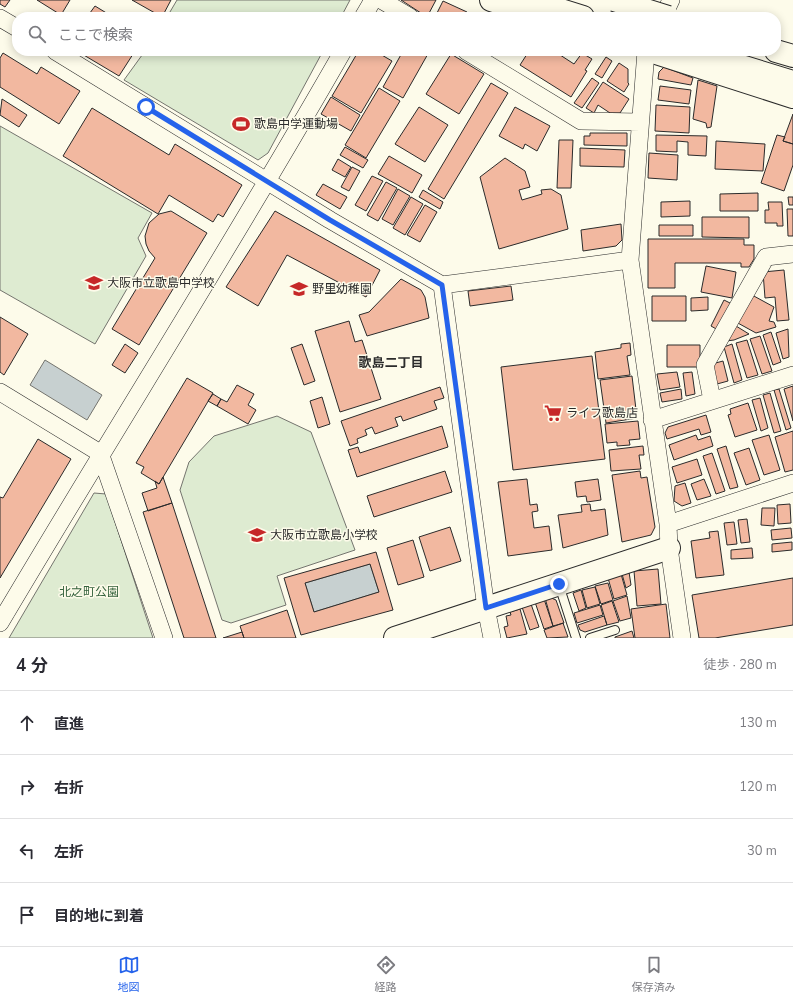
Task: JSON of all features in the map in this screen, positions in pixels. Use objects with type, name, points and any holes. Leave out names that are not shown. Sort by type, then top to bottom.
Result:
[{"type":"main road","points":[[491,0],[528,12]]},
{"type":"main road","points":[[530,0],[567,12]]},
{"type":"main road","points":[[614,0],[652,12]]},
{"type":"main road","points":[[781,52],[793,56]]},
{"type":"main road","points":[[666,56],[793,97]]},
{"type":"main road","points":[[708,56],[793,82]]},
{"type":"main road","points":[[395,638],[669,548]]},
{"type":"street","points":[[366,12],[373,0]]},
{"type":"street","points":[[381,0],[401,12]]},
{"type":"street","points":[[665,12],[671,0]]},
{"type":"street","points":[[0,18],[12,25]]},
{"type":"street","points":[[62,56],[267,180],[330,220],[442,285],[630,260]]},
{"type":"street","points":[[0,623],[100,453],[198,298],[267,180],[283,156],[340,56]]},
{"type":"street","points":[[474,56],[581,121],[640,122]]},
{"type":"street","points":[[646,56],[630,260],[668,524],[669,548],[682,638]]},
{"type":"street","points":[[712,400],[705,365],[766,257],[793,254]]},
{"type":"street","points":[[442,285],[486,608],[492,638]]},
{"type":"street","points":[[652,420],[793,374]]},
{"type":"street","points":[[0,392],[100,453],[164,638]]},
{"type":"street","points":[[668,524],[793,483]]},
{"type":"lane","points":[[559,584],[576,638]]},
{"type":"lane","points":[[590,638],[615,630]]},
{"type":"green space","points":[[177,0],[350,0],[344,12],[170,12]]},
{"type":"green space","name":"歌島中学運動場","points":[[141,56],[320,56],[268,153],[258,160],[124,80]]},
{"type":"green space","points":[[0,126],[152,213],[138,238],[146,256],[95,344],[0,290]]},
{"type":"green space","points":[[277,416],[311,432],[355,550],[277,576],[286,605],[231,623],[222,620],[180,490],[189,462],[214,436]]},
{"type":"green space","name":"北之町公園","points":[[94,493],[106,494],[153,638],[9,638]]},
{"type":"shaded area","points":[[45,360],[102,395],[87,420],[30,385]]},
{"type":"shaded area","points":[[370,564],[379,592],[314,612],[305,583]]},
{"type":"building","points":[[0,0],[10,0],[5,7],[0,4]]},
{"type":"building","points":[[37,0],[70,0],[63,12],[56,12]]},
{"type":"building","points":[[132,0],[171,0],[165,12],[153,12]]},
{"type":"building","points":[[401,0],[436,0],[430,12],[419,12]]},
{"type":"building","points":[[443,1],[467,12],[438,12]]},
{"type":"building","points":[[95,6],[105,12],[91,12]]},
{"type":"building","points":[[3,53],[37,74],[41,67],[80,91],[59,124],[0,87],[0,58]]},
{"type":"building","points":[[85,56],[132,56],[119,76]]},
{"type":"building","points":[[356,56],[384,56],[392,61],[361,113],[332,96]]},
{"type":"building","points":[[400,56],[427,56],[403,98],[383,87]]},
{"type":"building","points":[[450,56],[454,56],[484,74],[459,114],[426,94]]},
{"type":"building","points":[[526,56],[562,56],[574,64],[580,56],[587,56],[592,59],[585,70],[587,71],[571,97],[520,65]]},
{"type":"building","points":[[606,57],[612,61],[602,78],[595,74]]},
{"type":"building","points":[[619,63],[628,69],[629,84],[624,92],[607,81]]},
{"type":"building","points":[[664,67],[693,78],[691,85],[658,79],[659,72]]},
{"type":"building","points":[[592,78],[599,83],[582,108],[574,103]]},
{"type":"building","points":[[698,80],[717,86],[711,127],[707,128],[706,123],[693,119]]},
{"type":"building","points":[[603,82],[629,99],[620,113],[610,113],[598,105],[594,113],[586,108]]},
{"type":"building","points":[[491,83],[508,93],[444,199],[428,189]]},
{"type":"building","points":[[660,86],[691,90],[689,104],[658,100]]},
{"type":"building","points":[[379,88],[400,101],[366,158],[345,145]]},
{"type":"building","points":[[331,97],[360,115],[351,131],[321,114]]},
{"type":"building","points":[[2,99],[27,115],[19,127],[0,115]]},
{"type":"building","points":[[656,105],[690,107],[689,133],[655,131]]},
{"type":"building","points":[[419,107],[448,125],[425,162],[395,144]]},
{"type":"building","points":[[515,107],[550,126],[537,151],[525,144],[523,149],[499,136]]},
{"type":"building","points":[[92,108],[169,155],[175,144],[242,185],[223,217],[218,214],[213,222],[169,195],[158,214],[63,156]]},
{"type":"building","points":[[793,114],[793,144],[783,141]]},
{"type":"building","points":[[590,133],[627,133],[627,146],[584,145],[584,136],[590,136]]},
{"type":"building","points":[[656,135],[707,136],[706,156],[688,155],[688,142],[677,141],[677,152],[656,151]]},
{"type":"building","points":[[777,135],[785,137],[783,141],[793,144],[793,165],[784,191],[761,183]]},
{"type":"building","points":[[559,140],[573,140],[571,188],[557,188]]},
{"type":"building","points":[[716,141],[765,144],[763,171],[715,169]]},
{"type":"building","points":[[345,147],[368,160],[363,168],[340,155]]},
{"type":"building","points":[[580,148],[625,150],[624,167],[580,166]]},
{"type":"building","points":[[649,153],[678,155],[677,180],[648,178]]},
{"type":"building","points":[[389,156],[422,175],[412,193],[378,174]]},
{"type":"building","points":[[505,158],[525,171],[530,187],[519,190],[522,200],[542,194],[541,190],[551,189],[561,195],[568,229],[499,249],[480,177]]},
{"type":"building","points":[[338,159],[351,167],[345,177],[332,170]]},
{"type":"building","points":[[352,167],[360,171],[349,191],[341,187]]},
{"type":"building","points":[[372,176],[383,181],[366,211],[355,205]]},
{"type":"building","points":[[386,182],[397,188],[378,221],[367,215]]},
{"type":"building","points":[[323,184],[347,197],[340,209],[316,195]]},
{"type":"building","points":[[398,189],[410,196],[393,225],[382,219]]},
{"type":"building","points":[[423,190],[443,202],[440,209],[419,197]]},
{"type":"building","points":[[758,193],[758,211],[720,211],[720,194]]},
{"type":"building","points":[[411,197],[423,204],[405,235],[393,228]]},
{"type":"building","points":[[788,197],[793,197],[793,205],[789,205]]},
{"type":"building","points":[[690,201],[690,216],[661,217],[661,202]]},
{"type":"building","points":[[768,202],[782,202],[783,226],[777,226],[777,223],[765,223],[765,210],[769,210]]},
{"type":"building","points":[[425,205],[437,212],[420,242],[407,235]]},
{"type":"building","points":[[787,209],[793,209],[793,236],[788,236]]},
{"type":"building","points":[[171,211],[207,233],[139,345],[112,329],[155,258],[149,251],[146,244],[145,236],[149,223],[159,214]]},
{"type":"building","points":[[275,211],[380,270],[366,297],[287,255],[258,306],[226,287]]},
{"type":"building","points":[[702,217],[749,217],[749,238],[702,237]]},
{"type":"building","points":[[621,224],[622,240],[616,246],[583,251],[581,230]]},
{"type":"building","points":[[659,225],[693,225],[693,236],[659,236]]},
{"type":"building","points":[[648,239],[744,239],[744,245],[754,245],[754,259],[749,267],[741,267],[741,263],[675,263],[675,288],[648,288]]},
{"type":"building","points":[[706,266],[736,272],[732,298],[701,292]]},
{"type":"building","points":[[784,270],[789,320],[777,321],[775,297],[765,298],[763,272]]},
{"type":"building","points":[[401,279],[421,290],[425,297],[429,318],[367,336],[359,315],[369,312]]},
{"type":"building","points":[[511,286],[513,300],[470,306],[468,291]]},
{"type":"building","points":[[752,295],[774,307],[769,321],[774,322],[776,327],[756,333],[736,322]]},
{"type":"building","points":[[652,296],[686,296],[686,321],[652,321]]},
{"type":"building","points":[[708,297],[708,310],[691,311],[691,298]]},
{"type":"building","points":[[724,300],[732,304],[718,330],[711,326]]},
{"type":"building","points":[[0,317],[28,334],[4,375],[0,372]]},
{"type":"building","points":[[349,321],[355,342],[362,340],[381,399],[340,412],[315,331]]},
{"type":"building","points":[[736,326],[749,334],[734,340],[726,341]]},
{"type":"building","points":[[788,329],[789,357],[783,359],[776,333]]},
{"type":"building","points":[[771,332],[781,362],[773,365],[763,335]]},
{"type":"building","points":[[760,336],[772,371],[762,374],[750,339]]},
{"type":"building","points":[[747,340],[758,375],[747,378],[736,343]]},
{"type":"building","points":[[630,343],[631,355],[627,356],[630,375],[598,379],[595,352],[621,348],[621,344]]},
{"type":"building","points":[[125,344],[138,353],[125,373],[112,365]]},
{"type":"building","points":[[302,344],[315,381],[304,385],[291,348]]},
{"type":"building","points":[[732,344],[742,380],[734,383],[724,347]]},
{"type":"building","points":[[667,345],[700,345],[700,367],[667,367]]},
{"type":"building","name":"ライフ歌島店","points":[[592,356],[605,459],[513,470],[501,367]]},
{"type":"building","points":[[723,361],[728,381],[717,384],[712,364]]},
{"type":"building","points":[[677,372],[680,387],[660,390],[657,374]]},
{"type":"building","points":[[692,372],[695,394],[686,396],[683,373]]},
{"type":"building","points":[[632,376],[637,418],[606,423],[600,380]]},
{"type":"building","points":[[187,378],[213,393],[159,484],[141,473],[144,467],[136,463]]},
{"type":"building","points":[[237,385],[254,394],[248,405],[256,410],[248,424],[217,406],[221,399],[227,402]]},
{"type":"building","points":[[793,386],[793,421],[784,389]]},
{"type":"building","points":[[440,387],[444,398],[434,401],[437,409],[403,421],[401,416],[395,418],[398,426],[375,434],[372,427],[365,430],[367,435],[357,439],[358,443],[350,446],[341,421]]},
{"type":"building","points":[[681,389],[682,399],[662,402],[660,393]]},
{"type":"building","points":[[779,389],[791,428],[786,430],[774,390]]},
{"type":"building","points":[[770,393],[781,431],[774,433],[763,395]]},
{"type":"building","points":[[213,394],[221,399],[217,406],[208,401]]},
{"type":"building","points":[[322,397],[330,424],[318,428],[310,401]]},
{"type":"building","points":[[760,398],[768,428],[761,431],[752,400]]},
{"type":"building","points":[[748,403],[757,430],[735,437],[728,415],[731,414],[730,409]]},
{"type":"building","points":[[706,415],[711,432],[701,435],[699,429],[667,439],[665,433],[668,427]]},
{"type":"building","points":[[638,421],[640,439],[629,440],[630,445],[617,446],[617,442],[607,443],[605,424]]},
{"type":"building","points":[[442,426],[448,447],[357,477],[348,450],[358,447],[360,453]]},
{"type":"building","points":[[793,431],[793,470],[785,472],[775,437]]},
{"type":"building","points":[[696,435],[698,440],[710,436],[713,446],[674,460],[669,445]]},
{"type":"building","points":[[769,435],[780,470],[764,475],[752,440]]},
{"type":"building","points":[[38,439],[71,459],[0,578],[0,497],[3,498]]},
{"type":"building","points":[[643,446],[644,455],[639,455],[641,469],[611,471],[609,450]]},
{"type":"building","points":[[726,446],[738,487],[730,489],[717,449]]},
{"type":"building","points":[[749,448],[760,480],[746,485],[734,453]]},
{"type":"building","points":[[712,453],[725,491],[716,494],[703,456]]},
{"type":"building","points":[[697,459],[702,475],[677,483],[672,467]]},
{"type":"building","points":[[445,471],[452,492],[374,517],[367,496]]},
{"type":"building","points":[[640,471],[641,478],[647,477],[655,527],[651,535],[622,542],[612,475]]},
{"type":"building","points":[[163,477],[172,503],[148,511],[142,493],[157,488],[155,481],[159,484]]},
{"type":"building","points":[[527,479],[530,505],[537,504],[538,511],[532,512],[534,528],[549,526],[552,550],[508,556],[498,482]]},
{"type":"building","points":[[598,479],[601,500],[587,502],[586,496],[577,497],[575,482]]},
{"type":"building","points":[[704,479],[711,496],[697,500],[691,484]]},
{"type":"building","points":[[685,483],[691,503],[682,506],[674,501],[675,486]]},
{"type":"building","points":[[172,503],[216,638],[184,638],[143,512]]},
{"type":"building","points":[[590,504],[591,511],[605,509],[608,535],[563,548],[558,515],[582,512],[581,505]]},
{"type":"building","points":[[790,504],[791,523],[778,524],[777,505]]},
{"type":"building","points":[[762,508],[775,508],[774,526],[761,525]]},
{"type":"building","points":[[747,519],[750,542],[741,543],[738,520]]},
{"type":"building","points":[[734,522],[737,544],[727,545],[724,523]]},
{"type":"building","points":[[450,527],[461,561],[430,571],[419,537]]},
{"type":"building","points":[[791,528],[792,538],[772,540],[771,530]]},
{"type":"building","points":[[718,531],[724,575],[696,578],[691,541],[710,538],[709,532]]},
{"type":"building","points":[[413,540],[424,577],[398,585],[387,548]]},
{"type":"building","points":[[792,542],[792,550],[772,552],[772,544]]},
{"type":"building","points":[[752,548],[753,558],[731,559],[731,550]]},
{"type":"building","points":[[376,552],[393,610],[301,635],[284,578]],"holes":[[[370,564],[379,592],[314,612],[305,583]]]},
{"type":"building","points":[[658,569],[661,604],[637,606],[634,571]]},
{"type":"building","points":[[629,572],[631,585],[626,588],[622,574]]},
{"type":"building","points":[[621,574],[627,595],[614,599],[608,578]]},
{"type":"building","points":[[793,578],[793,625],[715,638],[699,638],[692,595]]},
{"type":"building","points":[[608,583],[613,600],[601,604],[595,586]]},
{"type":"building","points":[[595,587],[600,604],[587,608],[582,590]]},
{"type":"building","points":[[581,590],[586,608],[579,611],[573,593]]},
{"type":"building","points":[[627,596],[631,618],[620,621],[613,601]]},
{"type":"building","points":[[549,597],[556,600],[564,623],[553,626],[545,598]]},
{"type":"building","points":[[544,599],[553,626],[544,629],[535,602]]},
{"type":"building","points":[[612,601],[619,622],[607,625],[601,605]]},
{"type":"building","points":[[531,604],[539,627],[530,630],[522,607]]},
{"type":"building","points":[[666,604],[670,638],[635,638],[631,609]]},
{"type":"building","points":[[600,605],[603,615],[577,623],[574,613]]},
{"type":"building","points":[[520,609],[527,634],[507,638],[504,627],[508,626],[506,616],[511,615],[510,612]]},
{"type":"building","points":[[287,610],[296,638],[244,638],[240,626]]},
{"type":"building","points":[[604,616],[607,625],[585,632],[580,630],[578,625]]},
{"type":"building","points":[[563,623],[568,637],[547,638],[544,630]]},
{"type":"building","points":[[632,631],[634,638],[615,638],[615,637]]},
{"type":"building","points":[[242,632],[244,638],[223,638]]},
{"type":"place","name":"歌島中学運動場","points":[[241,124]]},
{"type":"place","name":"大阪市立歌島中学校","points":[[94,283]]},
{"type":"place","name":"野里幼稚園","points":[[299,289]]},
{"type":"place","name":"ライフ歌島店","points":[[553,413]]},
{"type":"place","name":"大阪市立歌島小学校","points":[[257,535]]},
{"type":"district","name":"歌島二丁目","points":[[391,362]]},
{"type":"route","points":[[146,107],[330,220],[442,285],[486,608],[559,584]]}]
